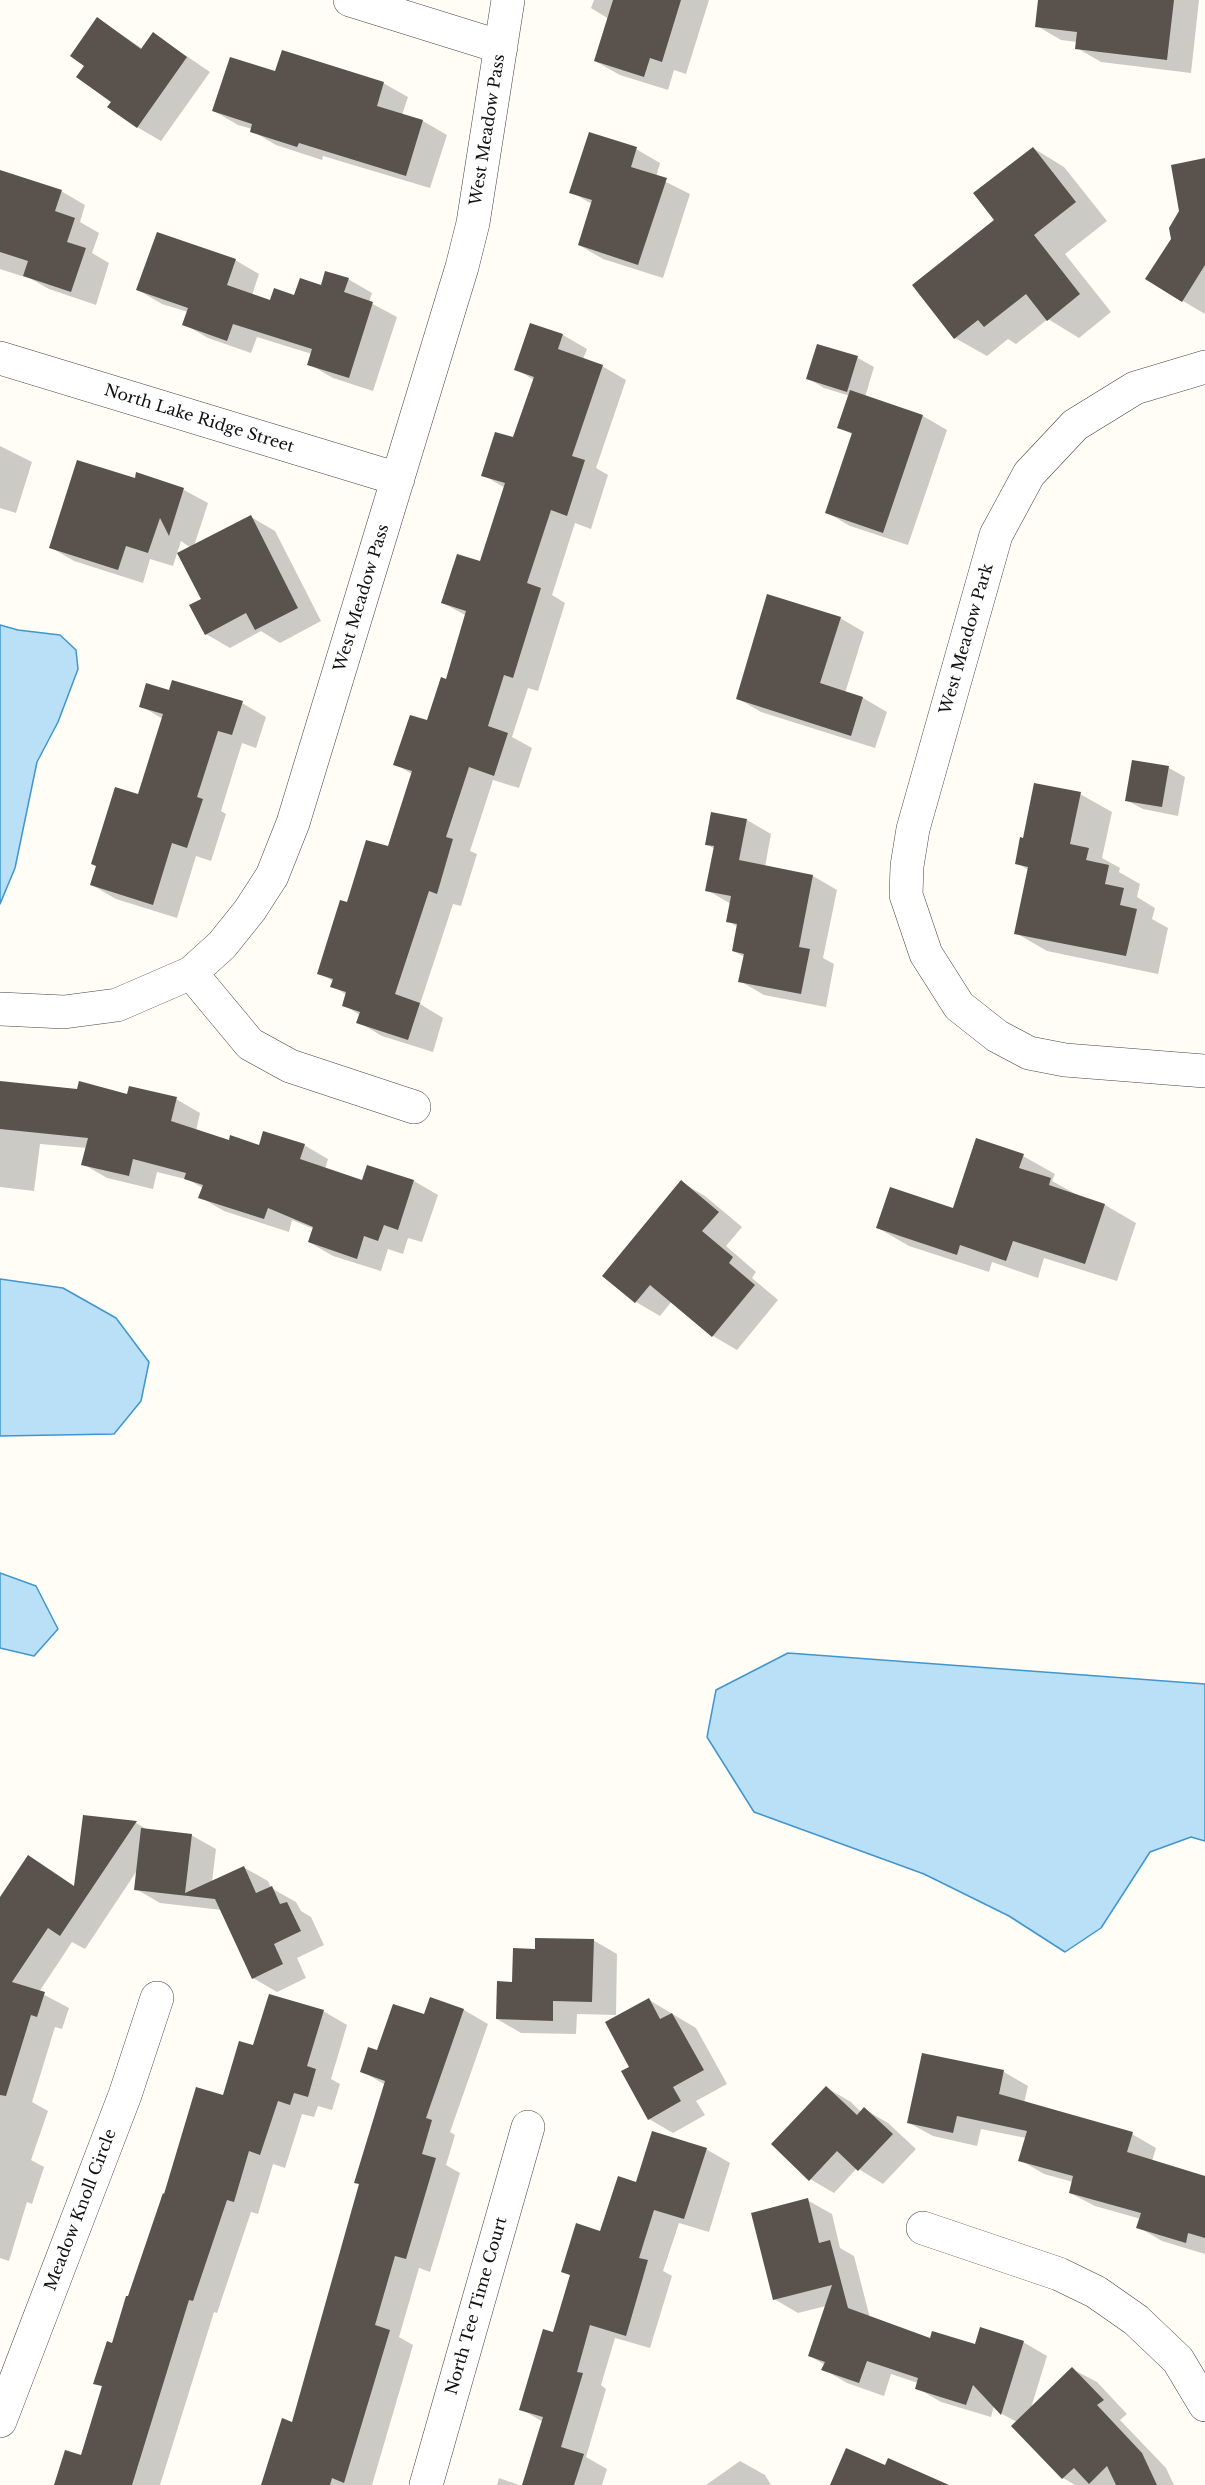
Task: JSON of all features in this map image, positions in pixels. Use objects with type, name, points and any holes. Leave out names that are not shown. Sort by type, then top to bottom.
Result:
[{"type":"street","points":[[350,0],[501,47]]},
{"type":"street","name":"West Meadow Pass","points":[[0,1009],[64,1012],[117,1005],[191,973],[222,945],[250,910],[276,866],[294,824],[474,223],[508,0]]},
{"type":"street","name":"North Lake Ridge Street","points":[[0,358],[398,479]]},
{"type":"street","name":"West Meadow Park","points":[[1205,367],[1135,388],[1075,425],[1029,474],[996,535],[913,829],[907,866],[906,895],[926,954],[959,1006],[997,1036],[1029,1053],[1065,1060],[1205,1071]]},
{"type":"street","points":[[191,973],[250,1044],[290,1066],[414,1107]]},
{"type":"street","name":"Meadow Knoll Circle","points":[[0,2421],[125,2095],[157,1998]]},
{"type":"street","name":"North Tee Time Court","points":[[426,2485],[528,2127]]},
{"type":"street","points":[[923,2228],[1059,2274],[1096,2292],[1136,2320],[1178,2360],[1205,2405]]},
{"type":"water","points":[[0,625],[18,630],[60,635],[76,650],[78,669],[58,722],[37,762],[15,868],[0,904]]},
{"type":"water","points":[[0,1279],[63,1288],[116,1318],[149,1362],[141,1401],[114,1434],[0,1436]]},
{"type":"water","points":[[0,1573],[36,1586],[58,1629],[34,1656],[0,1648]]},
{"type":"water","points":[[788,1653],[1205,1684],[1205,1841],[1191,1837],[1150,1852],[1101,1928],[1065,1952],[1009,1916],[924,1874],[754,1812],[707,1737],[716,1690]]},
{"type":"building","points":[[613,0],[681,0],[662,62],[650,58],[644,77],[594,61]]},
{"type":"building","points":[[1038,0],[1174,0],[1167,60],[1075,49],[1077,32],[1035,27]]},
{"type":"building","points":[[97,17],[141,49],[153,32],[187,57],[137,128],[107,107],[111,102],[76,77],[84,66],[70,56]]},
{"type":"building","points":[[282,50],[384,82],[377,106],[423,120],[406,176],[299,143],[297,147],[250,132],[252,124],[212,111],[230,57],[275,71]]},
{"type":"building","points":[[589,132],[637,147],[631,167],[667,178],[638,265],[578,245],[592,200],[569,193]]},
{"type":"building","points":[[1033,147],[1076,202],[1034,235],[1080,294],[1047,321],[1026,294],[984,327],[978,320],[954,339],[912,285],[994,220],[973,193]]},
{"type":"building","points":[[1205,158],[1205,265],[1182,302],[1145,279],[1171,239],[1169,228],[1179,211],[1171,165]]},
{"type":"building","points":[[0,170],[62,190],[55,211],[75,218],[67,242],[86,248],[71,292],[23,276],[28,261],[0,252]]},
{"type":"building","points":[[157,232],[236,259],[227,285],[270,300],[274,288],[294,295],[300,278],[321,285],[325,271],[349,278],[344,292],[373,302],[349,378],[307,365],[312,349],[233,324],[227,341],[182,325],[188,308],[136,290]]},
{"type":"building","points":[[530,323],[563,334],[558,349],[603,365],[572,456],[585,460],[567,516],[551,510],[527,583],[541,588],[513,678],[504,675],[488,726],[508,733],[494,776],[469,767],[446,837],[453,839],[437,894],[429,891],[395,994],[420,1003],[408,1040],[356,1023],[360,1012],[342,1006],[346,992],[330,987],[333,979],[317,974],[340,900],[347,902],[366,840],[388,846],[412,771],[393,765],[410,715],[427,720],[441,677],[446,679],[466,611],[441,603],[457,554],[480,561],[505,483],[481,476],[495,432],[513,437],[534,377],[514,370]]},
{"type":"building","points":[[817,344],[858,356],[847,392],[806,379]]},
{"type":"building","points":[[850,390],[923,415],[883,533],[825,513],[852,433],[837,428]]},
{"type":"building","points":[[77,460],[135,478],[136,472],[184,488],[169,536],[160,518],[148,553],[126,546],[118,570],[49,548]]},
{"type":"building","points":[[251,515],[298,608],[255,630],[246,613],[205,635],[189,605],[201,599],[177,553]]},
{"type":"building","points":[[767,594],[841,617],[820,683],[863,697],[851,736],[736,699]]},
{"type":"building","points":[[172,680],[243,701],[232,735],[218,731],[197,797],[203,799],[187,848],[172,843],[153,905],[90,885],[96,866],[91,864],[115,787],[138,794],[163,714],[139,707],[146,683],[169,690]]},
{"type":"building","points":[[1132,760],[1169,766],[1162,807],[1125,801]]},
{"type":"building","points":[[1034,783],[1081,792],[1070,844],[1089,848],[1086,860],[1109,865],[1105,884],[1124,888],[1120,905],[1137,909],[1126,956],[1014,934],[1028,867],[1015,864],[1020,837],[1023,838]]},
{"type":"building","points":[[711,812],[747,819],[739,860],[813,875],[799,947],[810,949],[801,994],[738,982],[744,954],[732,951],[737,924],[726,922],[731,896],[705,891],[714,846],[705,845]]},
{"type":"building","points":[[0,1081],[77,1089],[79,1081],[127,1094],[129,1086],[177,1097],[171,1121],[229,1140],[230,1135],[259,1145],[263,1131],[305,1144],[300,1159],[362,1180],[367,1165],[414,1180],[398,1230],[384,1225],[378,1241],[364,1236],[357,1259],[308,1242],[313,1227],[268,1208],[264,1219],[198,1198],[203,1185],[184,1179],[186,1173],[133,1159],[129,1176],[81,1165],[88,1138],[0,1129]]},
{"type":"building","points":[[976,1138],[1024,1154],[1019,1168],[1051,1178],[1049,1185],[1105,1204],[1085,1264],[1013,1241],[1006,1261],[960,1245],[957,1255],[876,1228],[890,1187],[953,1208]]},
{"type":"building","points":[[681,1180],[719,1212],[702,1231],[733,1257],[729,1263],[755,1285],[712,1337],[650,1285],[635,1303],[602,1276]]},
{"type":"building","points":[[83,1815],[137,1821],[60,1936],[48,1928],[12,1982],[45,1992],[37,2017],[31,2015],[6,2096],[0,2095],[0,1897],[28,1855],[74,1886]]},
{"type":"building","points":[[141,1828],[192,1834],[185,1893],[244,1866],[256,1893],[272,1886],[280,1904],[287,1902],[301,1931],[274,1944],[283,1964],[252,1979],[215,1899],[134,1890]]},
{"type":"building","points":[[535,1938],[594,1939],[592,2002],[553,2001],[553,2021],[496,2019],[497,1981],[512,1982],[513,1948],[535,1949]]},
{"type":"building","points":[[269,1994],[324,2010],[307,2066],[316,2069],[308,2097],[294,2093],[290,2105],[278,2101],[260,2155],[249,2151],[234,2202],[227,2200],[193,2301],[189,2300],[132,2485],[54,2485],[65,2450],[81,2455],[102,2386],[93,2384],[107,2341],[112,2343],[126,2296],[128,2296],[164,2194],[196,2087],[223,2095],[239,2041],[253,2045]]},
{"type":"building","points":[[430,1997],[464,2009],[426,2118],[432,2120],[422,2154],[436,2158],[406,2259],[395,2256],[375,2325],[390,2330],[344,2483],[332,2478],[330,2485],[261,2485],[282,2418],[292,2422],[359,2184],[354,2183],[385,2081],[360,2072],[368,2047],[377,2050],[393,2004],[424,2014]]},
{"type":"building","points":[[649,1998],[660,2019],[672,2013],[704,2070],[673,2087],[681,2101],[648,2120],[621,2071],[629,2067],[605,2022]]},
{"type":"building","points":[[922,2053],[1004,2070],[999,2094],[1133,2132],[1127,2152],[1205,2176],[1205,2238],[1188,2233],[1186,2243],[1136,2228],[1141,2213],[1069,2193],[1073,2176],[1018,2161],[1027,2131],[957,2116],[953,2133],[907,2123]]},
{"type":"building","points":[[826,2086],[857,2115],[864,2107],[893,2134],[858,2171],[837,2151],[809,2181],[771,2144]]},
{"type":"building","points":[[652,2131],[707,2148],[684,2219],[654,2210],[639,2258],[648,2260],[626,2336],[590,2325],[577,2372],[583,2373],[561,2447],[584,2454],[574,2485],[522,2485],[543,2417],[519,2410],[543,2329],[553,2332],[570,2275],[561,2272],[576,2223],[600,2231],[618,2176],[636,2182]]},
{"type":"building","points":[[808,2198],[819,2243],[830,2240],[848,2308],[930,2338],[932,2331],[975,2344],[980,2327],[1024,2341],[1001,2415],[973,2385],[966,2405],[915,2389],[918,2378],[867,2361],[859,2383],[821,2370],[825,2362],[808,2356],[832,2285],[773,2300],[751,2213]]},
{"type":"building","points":[[1072,2367],[1104,2400],[1097,2405],[1142,2453],[1157,2485],[1116,2485],[1107,2466],[1089,2484],[1074,2468],[1062,2479],[1011,2426]]},
{"type":"building","points":[[846,2448],[885,2465],[888,2458],[949,2485],[830,2485]]}]
